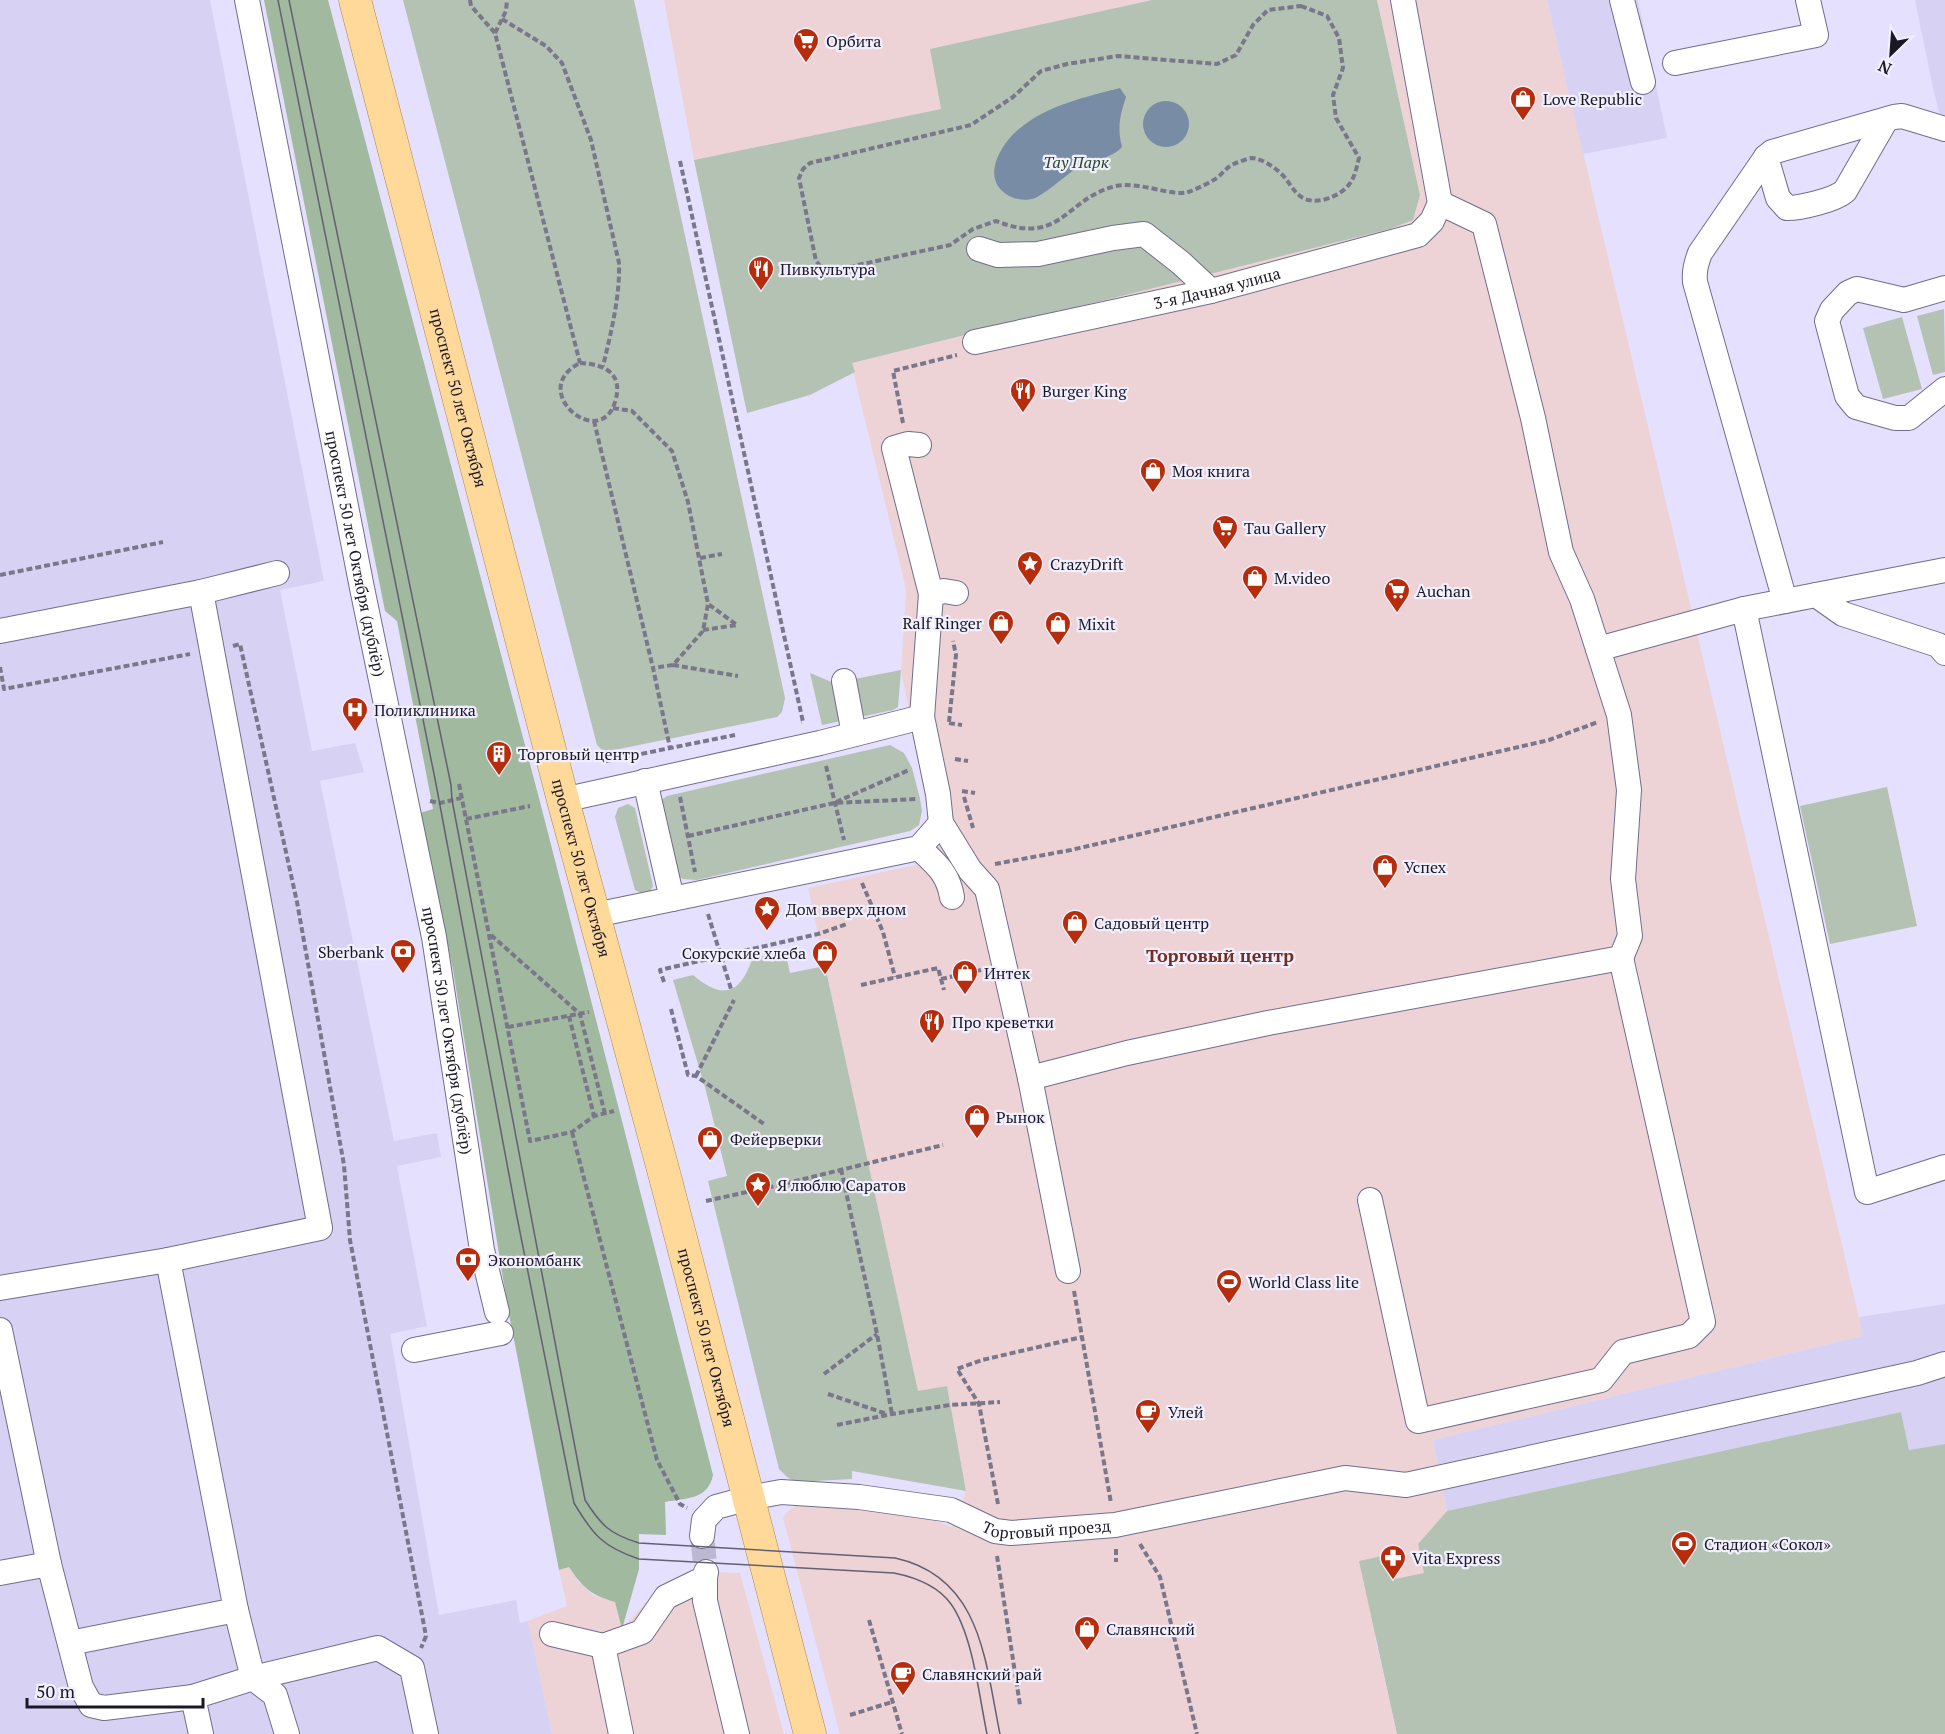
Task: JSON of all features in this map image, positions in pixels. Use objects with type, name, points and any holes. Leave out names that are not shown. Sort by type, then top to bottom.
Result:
[{"type":"main road","name":"проспект 50 лет Октября","points":[[355,0],[563,800],[810,1734]]},
{"type":"street","name":"проспект 50 лет Октября (дублёр)","points":[[247,0],[434,938],[482,1250],[499,1322],[414,1350]]},
{"type":"street","points":[[1370,1200],[1418,1421],[1601,1380],[1623,1352],[1689,1336],[1703,1322],[1621,958],[1630,936],[1623,879],[1629,790],[1618,715],[1582,599],[1561,552],[1533,418],[1484,224],[1440,203],[1403,0]]},
{"type":"street","points":[[1622,0],[1643,82]]},
{"type":"street","points":[[1675,63],[1816,35],[1808,0]]},
{"type":"street","points":[[1785,601],[1694,273],[1700,253],[1766,157],[1778,149],[1902,116],[1945,129]]},
{"type":"street","points":[[1766,157],[1778,198],[1787,208],[1795,208],[1834,197],[1845,191],[1886,120]]},
{"type":"street","name":"3-я Дачная улица","points":[[975,342],[1211,291],[1286,279],[1418,235],[1432,221],[1440,203]]},
{"type":"street","points":[[980,249],[998,255],[1038,254],[1113,238],[1144,234],[1181,263],[1211,291]]},
{"type":"street","points":[[1945,288],[1904,300],[1857,289],[1848,293],[1832,310],[1827,321],[1847,396],[1856,407],[1895,418],[1909,418],[1945,389]]},
{"type":"street","points":[[919,445],[908,444],[894,448],[931,594],[922,717],[938,794],[941,823],[970,870],[987,889],[1030,1078],[1071,1277]]},
{"type":"street","points":[[1598,649],[1744,609],[1945,570]]},
{"type":"street","points":[[0,631],[201,592],[277,573]]},
{"type":"street","points":[[931,594],[944,591],[956,593]]},
{"type":"street","points":[[0,1288],[168,1260],[320,1228],[201,592]]},
{"type":"street","points":[[1816,595],[1843,614],[1938,645],[1945,653]]},
{"type":"street","points":[[1744,609],[1867,1192],[1945,1167]]},
{"type":"street","points":[[844,681],[854,734]]},
{"type":"street","points":[[563,800],[922,717]]},
{"type":"street","points":[[645,781],[672,899]]},
{"type":"street","points":[[595,915],[919,848],[941,823]]},
{"type":"street","points":[[919,848],[939,867],[949,883],[952,897]]},
{"type":"street","points":[[1030,1078],[1127,1053],[1268,1023],[1621,958]]},
{"type":"street","points":[[168,1260],[236,1611],[253,1678],[275,1695],[287,1734]]},
{"type":"street","points":[[0,1330],[49,1564],[81,1687],[91,1705],[104,1708],[193,1696],[253,1678],[378,1648],[412,1668],[426,1734]]},
{"type":"street","name":"Торговый проезд","points":[[703,1528],[716,1507],[781,1492],[859,1497],[951,1510],[995,1531],[1011,1533],[1115,1525],[1345,1478],[1406,1485],[1917,1373],[1945,1364]]},
{"type":"street","points":[[0,1573],[49,1564]]},
{"type":"street","points":[[552,1634],[603,1646],[642,1632],[666,1597],[705,1575],[705,1601],[737,1734]]},
{"type":"street","points":[[70,1643],[236,1611]]},
{"type":"street","points":[[603,1646],[621,1734]]},
{"type":"street","points":[[193,1696],[201,1734]]},
{"type":"path","points":[[470,0],[471,6],[495,33],[580,363]]},
{"type":"path","points":[[495,33],[506,11],[507,0]]},
{"type":"path","points":[[1302,6],[1317,11],[1327,16],[1339,38],[1343,68],[1333,94],[1336,118],[1359,158],[1352,181],[1336,196],[1321,200],[1306,199],[1294,191],[1285,178],[1271,165],[1251,158],[1230,165],[1215,179],[1185,193],[1138,185],[1117,186],[1092,195],[1068,215],[1042,228],[1015,228],[996,221],[974,229],[950,245],[835,270],[823,269],[816,261],[800,178],[803,169],[810,163],[971,124],[1013,97],[1041,71],[1067,64],[1118,56],[1217,64],[1236,55],[1253,25],[1268,10],[1302,6]]},
{"type":"path","points":[[502,19],[546,46],[562,63],[591,141],[620,263],[620,276],[603,366]]},
{"type":"path","points":[[680,161],[803,722],[792,724]]},
{"type":"path","points":[[580,363],[603,366],[610,371],[616,381],[618,393],[613,408],[607,415],[594,421],[576,417],[566,407],[560,385],[564,375],[580,363]]},
{"type":"path","points":[[613,408],[632,411],[672,451],[688,502],[708,604],[702,630],[673,665]]},
{"type":"path","points":[[594,421],[670,748]]},
{"type":"path","points":[[0,575],[163,542]]},
{"type":"path","points":[[700,558],[722,554]]},
{"type":"path","points":[[702,630],[738,625],[708,604]]},
{"type":"path","points":[[0,667],[4,689],[240,645],[297,902],[344,1165],[350,1240],[426,1636],[412,1668]]},
{"type":"path","points":[[653,668],[673,665],[738,676]]},
{"type":"path","points":[[970,870],[1082,847],[1549,740],[1618,715]]},
{"type":"path","points":[[949,723],[962,725]]},
{"type":"path","points":[[606,760],[736,735]]},
{"type":"path","points":[[825,759],[845,846]]},
{"type":"path","points":[[955,759],[968,760]]},
{"type":"path","points":[[834,803],[912,768]]},
{"type":"path","points":[[459,784],[530,1141],[572,1132],[594,1116],[614,1111]]},
{"type":"path","points":[[962,791],[975,793]]},
{"type":"path","points":[[679,794],[697,880]]},
{"type":"path","points":[[430,802],[440,803],[461,798]]},
{"type":"path","points":[[688,836],[834,803],[921,799]]},
{"type":"path","points":[[466,819],[530,806]]},
{"type":"path","points":[[860,877],[883,932],[895,978]]},
{"type":"path","points":[[707,911],[731,989]]},
{"type":"path","points":[[664,982],[660,970],[818,934],[847,924]]},
{"type":"path","points":[[490,935],[580,1014],[604,1114]]},
{"type":"path","points":[[941,979],[1004,965]]},
{"type":"path","points":[[861,985],[938,968],[944,990]]},
{"type":"path","points":[[696,1076],[734,1000]]},
{"type":"path","points":[[671,1009],[688,1075],[696,1076],[764,1124]]},
{"type":"path","points":[[508,1027],[589,1012]]},
{"type":"path","points":[[569,1016],[594,1116]]},
{"type":"path","points":[[572,1132],[657,1460],[680,1504],[703,1528]]},
{"type":"path","points":[[706,1201],[943,1145]]},
{"type":"path","points":[[841,1169],[877,1334],[890,1414]]},
{"type":"path","points":[[1071,1277],[1107,1484]]},
{"type":"path","points":[[824,1374],[877,1334]]},
{"type":"path","points":[[998,1504],[979,1404],[957,1369],[982,1360],[1082,1337]]},
{"type":"path","points":[[828,1394],[890,1414]]},
{"type":"path","points":[[837,1425],[950,1405],[1000,1402]]},
{"type":"path","points":[[1138,1541],[1160,1577],[1197,1734]]},
{"type":"path","points":[[998,1556],[1020,1705]]},
{"type":"path","points":[[868,1620],[902,1734]]},
{"type":"path","points":[[850,1715],[892,1702]]},
{"type":"shaded area","points":[[0,0],[210,0],[324,581],[280,590],[312,751],[355,743],[364,772],[320,781],[394,1141],[437,1133],[441,1157],[397,1166],[427,1326],[390,1334],[439,1615],[516,1600],[520,1623],[528,1621],[552,1734],[0,1734]]},
{"type":"shaded area","points":[[664,0],[1152,0],[930,49],[941,109],[694,160]]},
{"type":"shaded area","points":[[1377,0],[1547,0],[1862,1336],[1433,1440],[1447,1511],[1418,1544],[1425,1573],[1375,1637],[1397,1734],[840,1734],[783,1518],[788,1511],[799,1504],[906,1514],[952,1527],[966,1491],[947,1386],[918,1392],[808,888],[939,860],[901,670],[906,592],[904,580],[851,363],[1390,229],[1413,220],[1420,195]]},
{"type":"shaded area","points":[[1547,0],[1638,0],[1667,138],[1583,154]]},
{"type":"shaded area","points":[[1915,0],[1945,0],[1945,128],[1943,128],[1933,88]]},
{"type":"shaded area","points":[[1945,1304],[1945,1444],[1909,1450],[1901,1412],[1447,1511],[1433,1440],[1862,1336],[1859,1317]]},
{"type":"shaded area","points":[[569,1567],[579,1582],[593,1595],[615,1602],[622,1628],[650,1599],[693,1571],[740,1573],[784,1734],[552,1734],[528,1621],[567,1606],[559,1570]]},
{"type":"green space","points":[[264,0],[328,0],[540,802],[713,1475],[706,1489],[701,1493],[665,1502],[666,1535],[639,1534],[639,1569],[622,1629],[615,1602],[588,1590],[569,1567],[559,1570],[508,1309],[453,970],[420,813],[433,809],[397,621],[385,611]]},
{"type":"green space","points":[[403,0],[634,0],[785,698],[782,712],[777,717],[609,751],[602,750],[597,745]]},
{"type":"green space","name":"Тау Парк","points":[[1152,0],[1377,0],[1420,195],[1413,220],[1390,229],[852,363],[855,372],[810,395],[747,413],[694,160],[941,109],[930,49]]},
{"type":"green space","points":[[1944,309],[1945,372],[1933,375],[1917,316]]},
{"type":"green space","points":[[1902,317],[1922,389],[1883,399],[1863,328]]},
{"type":"green space","points":[[901,670],[898,707],[822,725],[810,673],[834,683]]},
{"type":"green space","points":[[890,745],[904,753],[912,768],[920,799],[922,811],[919,825],[910,831],[697,880],[683,879],[673,873],[660,801],[667,796]]},
{"type":"green space","points":[[1887,787],[1917,926],[1830,944],[1800,806]]},
{"type":"green space","points":[[628,804],[635,808],[653,886],[650,892],[641,893],[635,890],[615,817],[618,808]]},
{"type":"green space","points":[[785,951],[790,973],[825,966],[918,1391],[947,1386],[966,1491],[852,1471],[852,1479],[796,1482],[779,1469],[708,1181],[727,1176],[706,1091],[673,980],[693,975],[712,988],[728,990],[742,980],[752,959]]},
{"type":"green space","name":"Стадион «Сокол»","points":[[1901,1412],[1909,1450],[1945,1444],[1945,1734],[1397,1734],[1359,1561],[1387,1555],[1395,1579],[1424,1573],[1418,1544],[1447,1511]]},
{"type":"water","points":[[1120,88],[1126,97],[1120,122],[1122,147],[1118,151],[1077,168],[1032,199],[1022,200],[1012,197],[999,187],[995,179],[996,161],[1006,143],[1019,129],[1054,108]]},
{"type":"water","points":[[1166,101],[1182,108],[1189,124],[1182,140],[1166,147],[1150,140],[1143,124],[1150,108]]},
{"type":"tunnel","points":[[702,1536],[706,1572]]},
{"type":"tram line","points":[[278,0],[436,784],[516,1212],[574,1503],[593,1532],[616,1550],[639,1559],[894,1573],[933,1587],[951,1604],[965,1632],[987,1734]]},
{"type":"tram line","points":[[289,0],[451,785],[585,1500],[607,1528],[639,1543],[895,1558],[924,1568],[946,1583],[962,1603],[974,1626],[990,1679],[1000,1734]]},
{"type":"place","name":"Орбита","points":[[806,64]]},
{"type":"place","name":"Love Republic","points":[[1523,122]]},
{"type":"place","name":"Пивкультура","points":[[761,292]]},
{"type":"place","name":"Burger King","points":[[1023,414]]},
{"type":"place","name":"Моя книга","points":[[1153,494]]},
{"type":"place","name":"Tau Gallery","points":[[1225,551]]},
{"type":"place","name":"CrazyDrift","points":[[1030,587]]},
{"type":"place","name":"M.video","points":[[1255,601]]},
{"type":"place","name":"Auchan","points":[[1397,614]]},
{"type":"place","name":"Ralf Ringer","points":[[1001,646]]},
{"type":"place","name":"Mixit","points":[[1058,647]]},
{"type":"place","name":"Поликлиника","points":[[355,733]]},
{"type":"place","name":"Торговый центр","points":[[499,777]]},
{"type":"place","name":"Успех","points":[[1385,890]]},
{"type":"place","name":"Дом вверх дном","points":[[767,932]]},
{"type":"place","name":"Садовый центр","points":[[1075,946]]},
{"type":"place","name":"Sberbank","points":[[403,975]]},
{"type":"place","name":"Сокурские хлеба","points":[[825,976]]},
{"type":"place","name":"Интек","points":[[965,996]]},
{"type":"place","name":"Про креветки","points":[[932,1045]]},
{"type":"place","name":"Рынок","points":[[977,1140]]},
{"type":"place","name":"Фейерверки","points":[[710,1162]]},
{"type":"place","name":"Я люблю Саратов","points":[[758,1208]]},
{"type":"place","name":"Экономбанк","points":[[468,1283]]},
{"type":"place","name":"World Class lite","points":[[1229,1305]]},
{"type":"place","name":"Улей","points":[[1148,1435]]},
{"type":"place","name":"Стадион «Сокол»","points":[[1684,1567]]},
{"type":"place","name":"Vita Express","points":[[1393,1581]]},
{"type":"place","name":"Славянский","points":[[1087,1652]]},
{"type":"place","name":"Славянский рай","points":[[903,1697]]},
{"type":"district","name":"Торговый центр","points":[[1220,955]]}]
